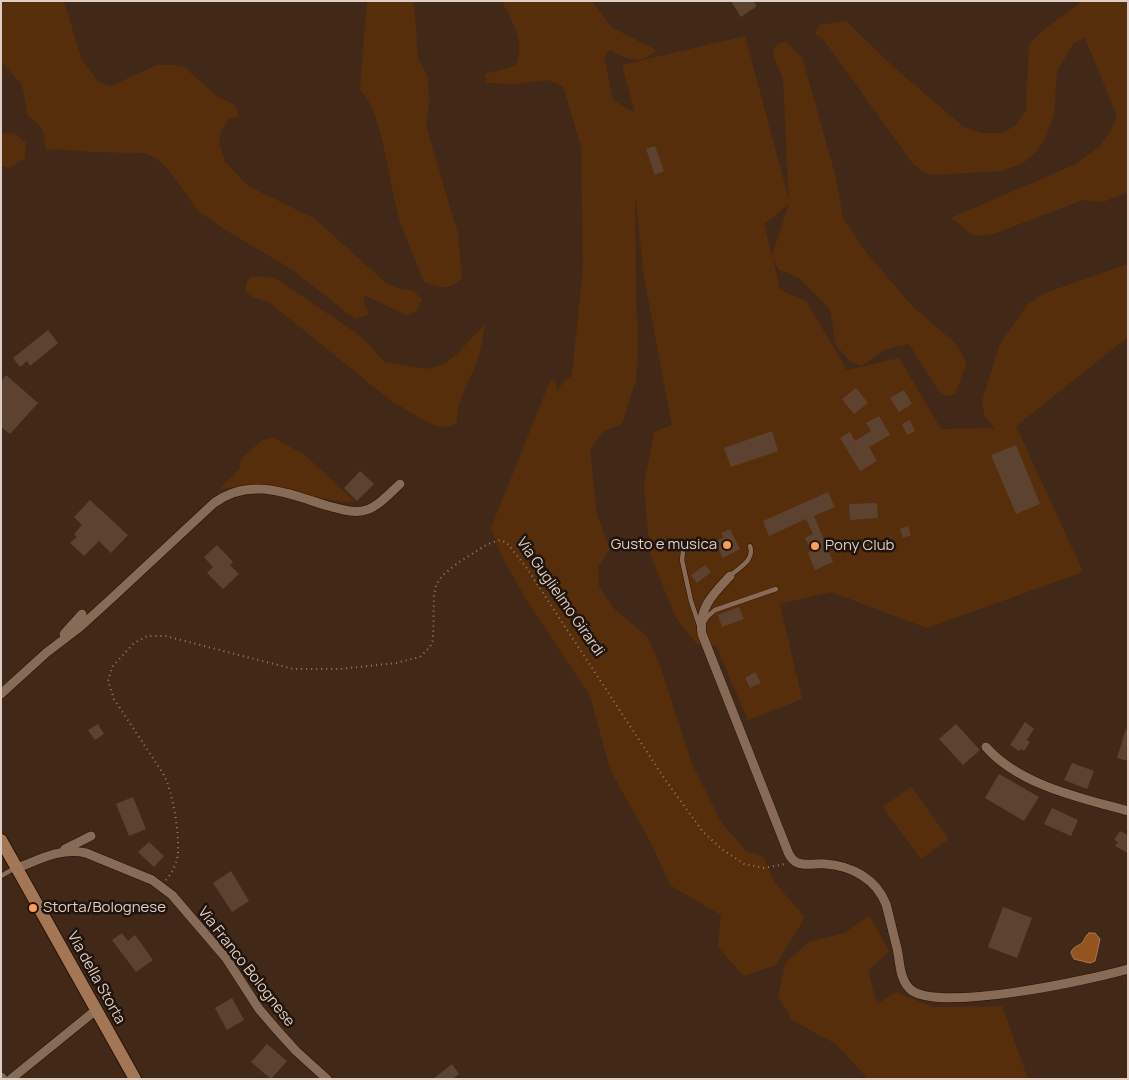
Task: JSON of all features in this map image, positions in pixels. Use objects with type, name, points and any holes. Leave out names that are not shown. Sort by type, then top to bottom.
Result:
[{"type":"main road","name":"Via della Storta","points":[[1,840],[135,1079]]},
{"type":"street","points":[[1,694],[46,653],[107,603],[214,503],[231,492],[247,490],[278,491],[357,512],[371,508],[400,484]]},
{"type":"street","points":[[730,576],[706,602],[702,614],[701,631],[788,852],[794,861],[801,864],[826,864],[846,868],[861,874],[873,884],[882,895],[886,904],[904,980],[911,990],[920,995],[939,997],[1002,994],[1072,982],[1128,968]]},
{"type":"street","points":[[46,653],[82,614]]},
{"type":"street","points":[[986,748],[1008,767],[1045,786],[1128,811]]},
{"type":"street","name":"Via Franco Bolognese","points":[[56,854],[91,836]]},
{"type":"street","name":"Via Franco Bolognese","points":[[17,868],[72,850],[86,853],[152,880],[161,886],[172,895],[226,958],[259,1009],[276,1030],[327,1079]]},
{"type":"street","points":[[14,1077],[96,1010]]},
{"type":"lane","points":[[730,576],[751,557],[750,546]]},
{"type":"lane","points":[[683,552],[682,560],[691,600],[701,631]]},
{"type":"lane","points":[[701,631],[708,616],[715,610],[776,589]]},
{"type":"lane","points":[[1,876],[17,868]]},
{"type":"path","name":"Via Guglielmo Girardi","points":[[161,886],[173,869],[178,852],[173,803],[170,788],[164,775],[114,699],[108,685],[109,671],[125,650],[141,638],[156,635],[292,669],[370,667],[420,657],[433,640],[434,596],[439,580],[465,557],[488,544],[500,540],[507,543],[526,567],[664,778],[703,832],[723,850],[744,864],[771,868],[794,861]]},
{"type":"shaded area","points":[[1,1],[64,1],[81,58],[98,82],[111,86],[157,65],[184,67],[218,97],[235,105],[239,117],[229,118],[221,131],[219,143],[225,162],[248,186],[315,219],[386,283],[401,289],[414,291],[422,300],[418,309],[408,316],[364,295],[365,306],[369,314],[355,319],[293,270],[227,231],[198,211],[169,170],[156,158],[144,153],[56,149],[46,151],[43,130],[38,123],[28,116],[22,85],[1,61]]},
{"type":"shaded area","points":[[367,1],[414,1],[418,58],[428,77],[429,104],[426,126],[458,234],[462,278],[448,287],[435,286],[424,282],[400,221],[375,115],[360,89]]},
{"type":"shaded area","points":[[502,1],[592,1],[611,27],[656,50],[639,60],[628,58],[610,50],[604,57],[613,100],[635,113],[622,65],[745,36],[789,200],[783,79],[773,54],[774,48],[779,43],[786,42],[802,57],[836,178],[843,218],[866,252],[913,307],[955,343],[967,362],[955,394],[946,396],[938,390],[909,344],[886,349],[861,366],[851,362],[836,345],[830,309],[799,278],[778,269],[773,258],[780,290],[806,301],[847,370],[899,358],[941,429],[995,428],[985,417],[982,401],[1000,344],[1027,305],[1045,293],[1128,264],[1128,337],[1016,426],[1083,572],[927,628],[831,592],[780,604],[802,699],[748,720],[716,646],[697,644],[676,618],[650,554],[644,486],[654,432],[672,425],[644,277],[635,194],[638,342],[636,380],[622,424],[603,431],[590,451],[597,515],[610,549],[598,567],[599,587],[616,611],[647,636],[659,663],[692,764],[721,822],[746,851],[763,856],[774,882],[805,917],[776,965],[744,976],[718,947],[721,915],[670,885],[651,843],[610,769],[590,696],[525,597],[501,555],[491,528],[550,381],[555,380],[557,389],[572,375],[583,267],[581,146],[563,86],[548,80],[515,84],[487,83],[485,74],[515,66],[518,57],[519,41],[517,33]],"holes":[[[789,204],[772,256],[764,224]]]},
{"type":"shaded area","points":[[1082,1],[1128,1],[1128,192],[1103,202],[1083,200],[993,234],[975,236],[951,218],[1074,165],[1099,147],[1110,132],[1117,116],[1085,38],[1074,43],[1057,71],[1054,114],[1046,137],[1036,152],[1022,164],[1001,171],[931,175],[913,164],[823,39],[815,34],[819,25],[846,21],[899,72],[964,127],[981,133],[1002,133],[1015,126],[1026,111],[1029,45],[1042,31]]},
{"type":"shaded area","points":[[1,133],[16,134],[26,143],[25,158],[10,168],[1,166]]},
{"type":"shaded area","points":[[252,276],[275,278],[362,337],[384,362],[425,369],[442,365],[455,356],[485,324],[479,355],[459,404],[457,422],[452,426],[440,427],[427,422],[390,400],[269,302],[252,297],[246,292],[246,283]]},
{"type":"shaded area","points":[[273,437],[306,456],[354,501],[342,502],[260,485],[219,489],[240,469],[241,459],[261,441]]},
{"type":"shaded area","points":[[911,787],[949,839],[921,859],[883,807]]},
{"type":"shaded area","points":[[869,915],[889,951],[868,971],[877,1004],[896,992],[933,1007],[1002,1006],[1028,1079],[868,1079],[836,1044],[792,1020],[778,996],[786,962],[809,942],[845,933]]},
{"type":"shaded area","points":[[1089,933],[1095,933],[1100,939],[1095,961],[1090,963],[1074,959],[1072,951],[1082,943]]},
{"type":"building","points":[[731,1],[753,1],[757,6],[741,17]]},
{"type":"building","points":[[655,146],[664,171],[655,175],[646,149]]},
{"type":"building","points":[[48,330],[58,343],[30,366],[27,361],[20,367],[13,358]]},
{"type":"building","points":[[6,375],[38,403],[10,434],[1,427],[1,381]]},
{"type":"building","points":[[856,388],[868,403],[854,414],[842,399]]},
{"type":"building","points":[[904,390],[912,404],[899,412],[890,398]]},
{"type":"building","points":[[879,416],[890,435],[869,447],[877,461],[860,471],[840,438],[850,432],[855,441],[871,431],[866,423]]},
{"type":"building","points":[[910,420],[915,431],[907,435],[902,424]]},
{"type":"building","points":[[772,431],[778,451],[731,467],[724,448]]},
{"type":"building","points":[[1016,445],[1040,504],[1016,514],[991,455]]},
{"type":"building","points":[[360,471],[374,484],[357,501],[344,488]]},
{"type":"building","points":[[828,492],[835,507],[814,516],[833,562],[815,570],[808,553],[812,551],[805,538],[813,534],[806,519],[769,536],[763,521]]},
{"type":"building","points":[[90,500],[128,535],[111,553],[99,541],[84,556],[70,543],[77,537],[74,534],[82,525],[74,517]]},
{"type":"building","points":[[877,503],[878,518],[850,520],[849,504]]},
{"type":"building","points":[[908,526],[911,535],[903,538],[900,529]]},
{"type":"building","name":"Gusto e musica","points":[[730,529],[740,549],[723,558],[715,541],[723,538],[721,533]]},
{"type":"building","points":[[217,545],[233,562],[230,565],[239,574],[223,589],[207,573],[213,567],[204,557]]},
{"type":"building","points":[[705,565],[711,572],[697,583],[691,575]]},
{"type":"building","points":[[739,607],[744,619],[722,627],[718,615]]},
{"type":"building","points":[[755,672],[761,683],[750,688],[745,678]]},
{"type":"building","points":[[1025,722],[1034,729],[1027,740],[1030,742],[1024,751],[1021,749],[1019,751],[1010,745]]},
{"type":"building","points":[[98,724],[104,734],[95,740],[88,730]]},
{"type":"building","points":[[956,724],[980,750],[963,765],[939,739]]},
{"type":"building","points":[[1126,729],[1128,730],[1128,761],[1117,758]]},
{"type":"building","points":[[1072,763],[1094,771],[1087,789],[1064,780]]},
{"type":"building","points":[[999,774],[1039,797],[1024,821],[985,798]]},
{"type":"building","points":[[133,797],[146,829],[129,836],[116,804]]},
{"type":"building","points":[[1052,808],[1078,820],[1071,836],[1044,824]]},
{"type":"building","points":[[1120,831],[1128,835],[1128,853],[1115,846],[1118,842],[1114,840]]},
{"type":"building","points":[[149,842],[164,856],[154,867],[138,852]]},
{"type":"building","points":[[231,871],[249,901],[232,912],[213,883]]},
{"type":"building","points":[[1003,907],[1032,918],[1017,958],[988,947]]},
{"type":"building","points":[[122,933],[128,941],[135,935],[153,960],[136,972],[112,940]]},
{"type":"building","points":[[232,998],[244,1020],[227,1030],[215,1008]]},
{"type":"building","points":[[267,1044],[287,1061],[271,1079],[251,1062]]},
{"type":"building","points":[[452,1064],[459,1074],[452,1079],[433,1079]]},
{"type":"place","name":"Gusto e musica","points":[[727,545]]},
{"type":"place","name":"Pony Club","points":[[815,546]]},
{"type":"place","name":"Storta/Bolognese","points":[[33,908]]}]
